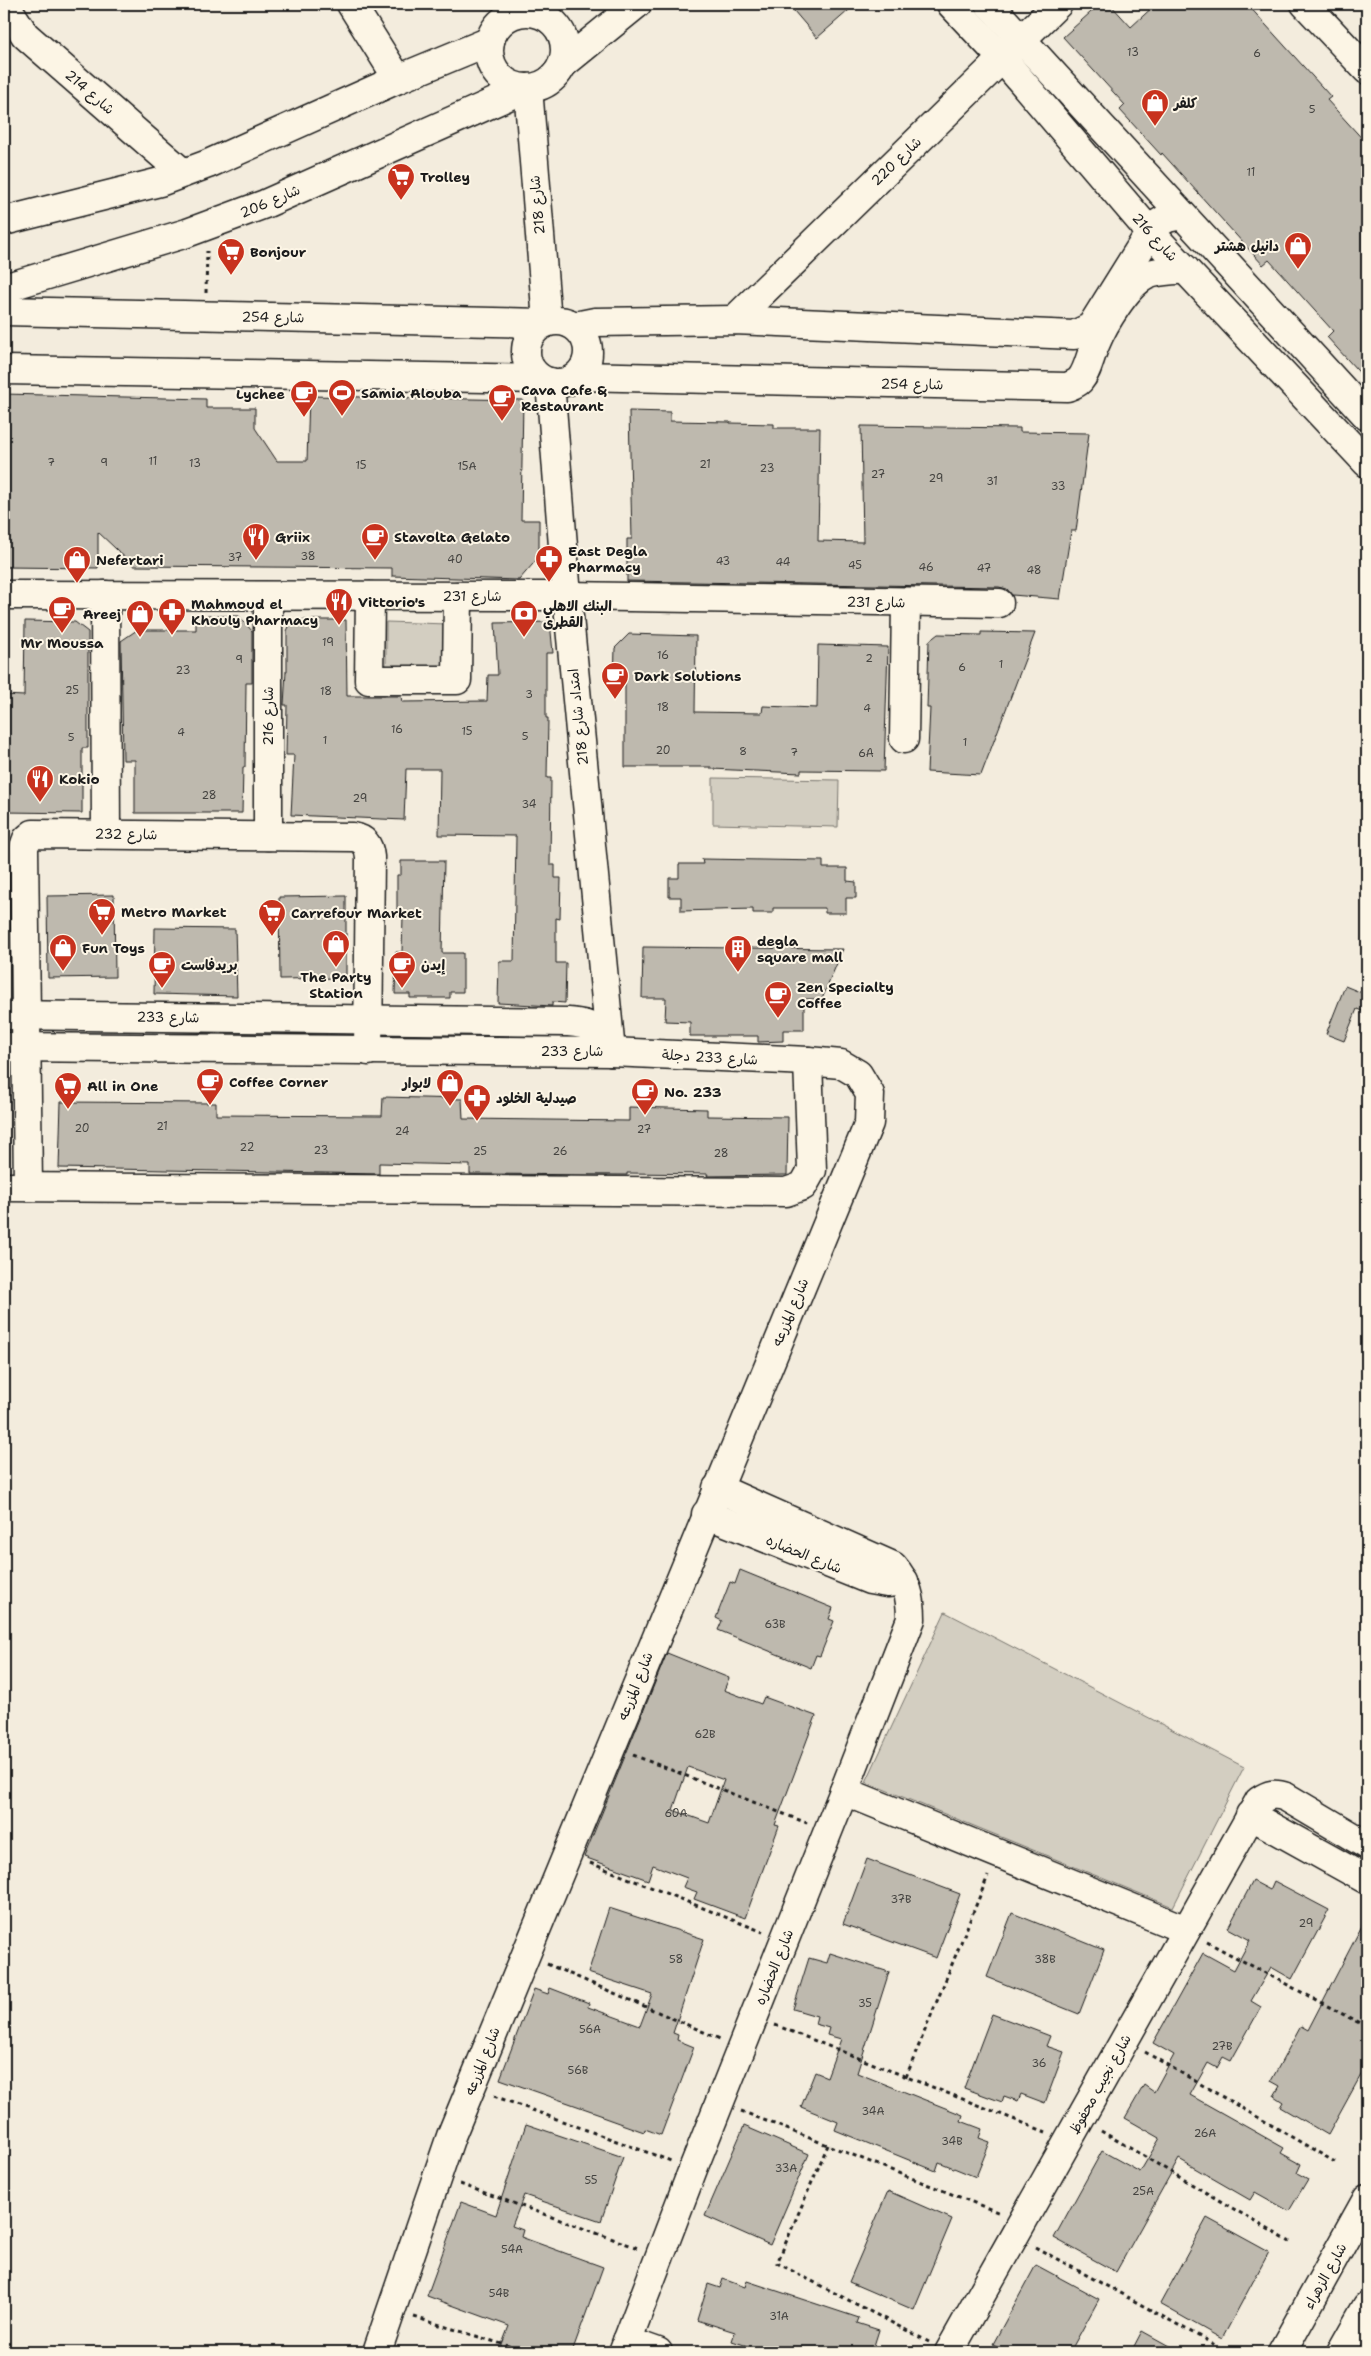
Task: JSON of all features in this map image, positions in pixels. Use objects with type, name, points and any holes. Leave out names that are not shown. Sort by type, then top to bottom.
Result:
[{"type":"street","points":[[351,4],[398,79]]},
{"type":"street","points":[[562,65],[564,43],[560,32],[554,23],[531,8],[510,16],[501,22],[490,41],[489,54],[493,68],[513,85],[527,88],[548,81],[562,65],[637,4]]},
{"type":"street","name":"شارع 216","points":[[951,4],[1001,57],[1150,232],[1367,463]]},
{"type":"street","points":[[989,4],[1367,416]]},
{"type":"street","name":"شارع 220","points":[[734,320],[1001,57],[1058,4]]},
{"type":"street","points":[[1305,4],[1367,70]]},
{"type":"street","name":"شارع 214","points":[[10,12],[25,35],[183,173]]},
{"type":"street","points":[[4,221],[160,182],[490,41]]},
{"type":"street","name":"شارع 206","points":[[4,288],[207,226],[265,204],[527,88]]},
{"type":"street","name":"شارع 218","points":[[527,88],[545,322]]},
{"type":"street","points":[[545,381],[529,367],[525,351],[530,334],[545,322],[556,320],[574,326],[595,322],[734,320],[1080,333],[1091,327],[1150,232],[1160,221],[1182,216]]},
{"type":"street","name":"شارع 254","points":[[577,376],[1067,387],[1076,384],[1082,378],[1095,344],[1105,326],[1128,293],[1141,279],[1157,273],[1185,269]]},
{"type":"street","name":"شارع 254","points":[[4,311],[545,322]]},
{"type":"street","points":[[4,370],[545,381],[559,383],[577,376],[583,368],[588,350],[586,341],[574,326]]},
{"type":"street","name":"امتداد شارع 218","points":[[545,381],[611,1052]]},
{"type":"street","name":"شارع 231","points":[[4,594],[567,596],[906,603],[999,603]]},
{"type":"street","points":[[105,595],[106,834]]},
{"type":"street","name":"شارع 216","points":[[268,596],[268,836]]},
{"type":"street","points":[[370,596],[369,680],[457,680],[458,596]]},
{"type":"street","points":[[904,739],[906,603]]},
{"type":"street","name":"شارع 232","points":[[16,1187],[15,1015],[25,843],[29,836],[37,833],[359,838],[368,846],[370,857],[368,1051]]},
{"type":"street","name":"شارع 233","points":[[15,1015],[585,1023],[598,1029],[611,1052],[15,1047]]},
{"type":"street","name":"شارع 233 دجلة","points":[[611,1052],[808,1062]]},
{"type":"street","points":[[16,1187],[786,1192],[803,1186],[812,1170],[808,1062]]},
{"type":"street","name":"شارع المزرعه","points":[[377,2352],[438,2176],[471,2088],[706,1514],[869,1123],[870,1094],[858,1074],[840,1064],[808,1062]]},
{"type":"street","name":"شارع الحضاره","points":[[625,2347],[693,2169],[911,1619],[911,1599],[904,1581],[893,1566],[881,1559],[717,1488]]},
{"type":"street","name":"شارع الحضاره","points":[[706,1514],[870,1580],[887,1583],[904,1581]]},
{"type":"street","points":[[844,1791],[1186,1930]]},
{"type":"street","name":"شارع نجيب محفوظ","points":[[949,2352],[1259,1801],[1267,1795],[1277,1794],[1367,1845]]},
{"type":"street","points":[[1250,1815],[1367,1880]]},
{"type":"street","name":"شارع الزهراء","points":[[1282,2352],[1367,2199]]},
{"type":"street","points":[[1342,2352],[1367,2306]]},
{"type":"street","points":[[625,2347],[658,2352]]},
{"type":"path","points":[[206,315],[207,226]]},
{"type":"path","points":[[611,1747],[828,1831]]},
{"type":"path","points":[[567,1853],[784,1940]]},
{"type":"path","points":[[906,2077],[997,1854]]},
{"type":"path","points":[[1186,1930],[1367,2027]]},
{"type":"path","points":[[526,1955],[741,2048]]},
{"type":"path","points":[[754,2017],[906,2077],[1074,2130],[1290,2242]]},
{"type":"path","points":[[1124,2040],[1335,2162]]},
{"type":"path","points":[[471,2088],[693,2169]]},
{"type":"path","points":[[720,2102],[828,2145],[1018,2228],[1228,2352]]},
{"type":"path","points":[[828,2145],[778,2256],[777,2263],[949,2352]]},
{"type":"path","points":[[438,2176],[659,2256]]},
{"type":"path","points":[[391,2310],[528,2352]]},
{"type":"shaded area","points":[[386,622],[448,624],[447,675],[386,675]]},
{"type":"shaded area","points":[[713,778],[839,780],[838,827],[713,824]]},
{"type":"shaded area","points":[[945,1612],[1244,1767],[1173,1907],[866,1782]]},
{"type":"building","points":[[788,4],[856,4],[817,38]]},
{"type":"building","points":[[1100,4],[1110,4],[1131,27],[1156,4],[1247,4],[1331,97],[1327,100],[1367,144],[1367,381],[1327,337],[1333,331],[1269,260],[1263,265],[1162,153],[1161,155],[1120,110],[1125,105],[1063,37]]},
{"type":"building","points":[[4,394],[206,399],[206,408],[255,408],[255,428],[277,461],[307,461],[309,396],[523,400],[521,520],[539,520],[539,557],[519,580],[392,576],[392,568],[134,566],[98,532],[98,568],[4,567]]},
{"type":"building","points":[[629,411],[670,412],[670,421],[774,424],[774,428],[820,428],[818,541],[863,542],[861,426],[1020,428],[1020,432],[1089,433],[1076,531],[1071,531],[1060,599],[1012,595],[1007,589],[999,587],[627,581],[627,539],[632,539]]},
{"type":"building","points":[[196,616],[239,616],[252,631],[252,683],[246,683],[245,767],[243,767],[242,813],[135,813],[135,760],[123,760],[121,641],[137,630],[196,630]]},
{"type":"building","points":[[292,620],[346,620],[347,696],[401,696],[402,702],[487,701],[488,675],[498,675],[495,623],[550,622],[553,653],[546,653],[546,718],[548,718],[547,778],[551,778],[550,865],[555,865],[555,878],[561,878],[560,919],[556,918],[556,963],[566,963],[565,1003],[552,1002],[552,1006],[498,1003],[499,961],[514,961],[516,836],[439,835],[440,769],[406,769],[404,820],[291,815],[294,755],[286,755],[287,705],[284,705],[287,671],[287,631]]},
{"type":"building","points":[[25,621],[75,622],[88,632],[88,748],[82,748],[82,813],[4,812],[4,695],[24,696]]},
{"type":"building","points":[[981,632],[1035,633],[981,775],[927,772],[930,708],[927,708],[929,641],[938,634],[981,635]]},
{"type":"building","points":[[629,634],[696,636],[695,712],[762,713],[763,706],[817,708],[818,645],[888,647],[884,771],[801,770],[801,773],[711,769],[711,767],[625,767],[625,683],[614,683],[615,648]]},
{"type":"building","points":[[702,859],[823,861],[823,868],[847,868],[847,881],[856,882],[856,898],[846,898],[846,913],[825,913],[825,908],[773,908],[773,913],[753,913],[753,909],[681,911],[681,897],[669,897],[669,878],[679,878],[679,864],[703,864]]},
{"type":"building","points":[[401,861],[444,861],[442,953],[463,953],[463,992],[450,992],[450,998],[410,998],[410,994],[395,994],[396,952],[402,952],[403,916],[397,916],[397,875],[401,875]]},
{"type":"building","points":[[114,895],[115,977],[48,978],[47,896]]},
{"type":"building","points":[[346,896],[346,978],[280,979],[279,897]]},
{"type":"building","points":[[155,928],[235,929],[237,996],[154,994]]},
{"type":"building","name":"degla square mall","points":[[643,947],[843,949],[822,999],[804,999],[804,1030],[783,1030],[783,1041],[758,1042],[758,1036],[690,1036],[690,1022],[665,1021],[666,998],[642,998]]},
{"type":"building","points":[[1345,986],[1367,995],[1367,1013],[1357,1009],[1344,1041],[1326,1034]]},
{"type":"building","points":[[383,1097],[462,1099],[463,1119],[629,1121],[629,1107],[707,1109],[707,1116],[788,1117],[787,1175],[470,1174],[470,1165],[379,1163],[379,1174],[59,1168],[61,1102],[216,1103],[216,1115],[382,1116]]},
{"type":"building","points":[[740,1570],[833,1608],[829,1619],[834,1621],[820,1656],[816,1655],[811,1668],[718,1630],[722,1621],[716,1618],[730,1582],[735,1584]]},
{"type":"building","points":[[667,1653],[729,1678],[724,1690],[761,1704],[764,1697],[816,1716],[775,1825],[779,1826],[745,1918],[694,1899],[697,1892],[683,1887],[687,1878],[653,1865],[648,1880],[584,1857]],"holes":[[[688,1767],[724,1780],[709,1823],[673,1810]]]},
{"type":"building","points":[[867,1859],[960,1894],[936,1958],[843,1924]]},
{"type":"building","points":[[1253,1881],[1270,1890],[1274,1881],[1329,1910],[1292,1979],[1271,1967],[1251,2001],[1261,2007],[1231,2061],[1223,2057],[1217,2068],[1208,2063],[1190,2095],[1284,2148],[1281,2153],[1301,2164],[1297,2173],[1308,2179],[1289,2211],[1255,2192],[1250,2200],[1179,2159],[1116,2272],[1054,2238],[1102,2151],[1140,2172],[1160,2138],[1125,2118],[1144,2085],[1154,2092],[1174,2055],[1153,2043],[1203,1953],[1234,1970],[1250,1940],[1228,1928]]},
{"type":"building","points":[[609,1908],[704,1939],[673,2033],[678,2035],[677,2040],[694,2047],[661,2135],[645,2129],[644,2132],[602,2117],[603,2115],[500,2079],[534,1989],[548,1994],[550,1988],[589,2003],[588,2007],[640,2026],[652,1994],[588,1973]]},
{"type":"building","points":[[1012,1913],[1104,1950],[1079,2014],[987,1977]]},
{"type":"building","points":[[1367,1916],[1367,2064],[1328,2135],[1280,2107],[1283,2102],[1274,2096],[1280,2086],[1271,2081],[1301,2026],[1308,2030]]},
{"type":"building","points":[[830,1953],[889,1972],[857,2073],[963,2115],[961,2121],[982,2129],[979,2138],[990,2142],[976,2177],[939,2162],[936,2171],[835,2130],[838,2122],[801,2107],[815,2072],[827,2077],[841,2039],[827,2035],[829,2028],[815,2024],[817,2016],[793,2009],[809,1958],[827,1963]]},
{"type":"building","points":[[992,2014],[1050,2036],[1046,2046],[1064,2052],[1045,2103],[1021,2094],[1018,2101],[1004,2096],[1002,2102],[964,2088]]},
{"type":"building","points":[[526,2124],[623,2157],[601,2221],[524,2195],[512,2226],[523,2230],[521,2237],[603,2267],[572,2352],[499,2352],[509,2326],[427,2296],[461,2202],[496,2215]]},
{"type":"building","points":[[744,2126],[809,2154],[770,2245],[705,2216]]},
{"type":"building","points":[[888,2191],[952,2219],[914,2310],[849,2282]]},
{"type":"building","points":[[1207,2218],[1269,2252],[1222,2339],[1160,2304]]},
{"type":"building","points":[[1036,2265],[1099,2299],[1070,2352],[994,2352],[997,2346],[993,2344]]},
{"type":"building","points":[[723,2279],[745,2287],[747,2281],[859,2318],[857,2323],[879,2330],[872,2352],[766,2352],[732,2341],[735,2332],[697,2320],[708,2284],[720,2288]]},
{"type":"building","points":[[1142,2331],[1180,2352],[1131,2352]]},
{"type":"place","name":"كلفر","points":[[1155,127]]},
{"type":"place","name":"Trolley","points":[[401,201]]},
{"type":"place","name":"دانيل هشتر","points":[[1298,270]]},
{"type":"place","name":"Bonjour","points":[[231,276]]},
{"type":"place","name":"Samia Alouba","points":[[342,417]]},
{"type":"place","name":"Lychee","points":[[304,418]]},
{"type":"place","name":"Cava Cafe & Restaurant","points":[[502,422]]},
{"type":"place","name":"Griix","points":[[256,561]]},
{"type":"place","name":"Stavolta Gelato","points":[[375,561]]},
{"type":"place","name":"East Degla Pharmacy","points":[[549,583]]},
{"type":"place","name":"Nefertari","points":[[77,584]]},
{"type":"place","name":"Vittorio's","points":[[339,626]]},
{"type":"place","name":"Mr Moussa","points":[[62,634]]},
{"type":"place","name":"Mahmoud el Khouly Pharmacy","points":[[172,636]]},
{"type":"place","name":"Areej","points":[[140,638]]},
{"type":"place","name":"البنك الاهلي القطرى","points":[[524,638]]},
{"type":"place","name":"Dark Solutions","points":[[615,700]]},
{"type":"place","name":"Kokio","points":[[40,803]]},
{"type":"place","name":"Metro Market","points":[[102,936]]},
{"type":"place","name":"Carrefour Market","points":[[272,937]]},
{"type":"place","name":"The Party Station","points":[[336,968]]},
{"type":"place","name":"Fun Toys","points":[[63,972]]},
{"type":"place","name":"degla square mall","points":[[738,973]]},
{"type":"place","name":"بريدفاست","points":[[162,989]]},
{"type":"place","name":"إيدن","points":[[402,989]]},
{"type":"place","name":"Zen Specialty Coffee","points":[[778,1019]]},
{"type":"place","name":"Coffee Corner","points":[[210,1106]]},
{"type":"place","name":"لابوار","points":[[450,1107]]},
{"type":"place","name":"All in One","points":[[68,1110]]},
{"type":"place","name":"No. 233","points":[[645,1116]]},
{"type":"place","name":"صيدلية الخلود","points":[[477,1122]]}]
